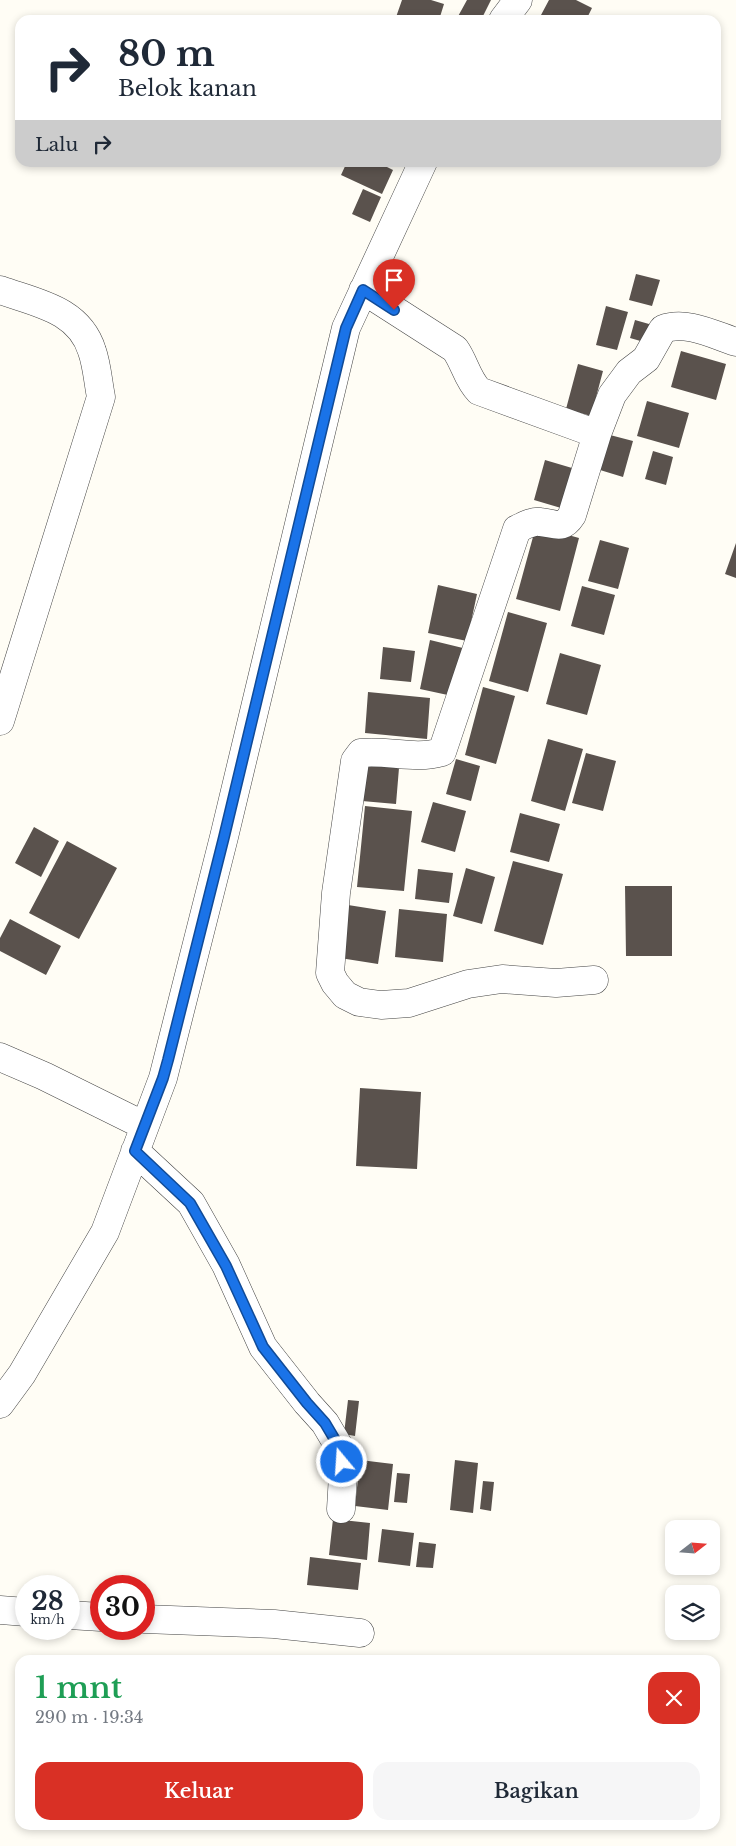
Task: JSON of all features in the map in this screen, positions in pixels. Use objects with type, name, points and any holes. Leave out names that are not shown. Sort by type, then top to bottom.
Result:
[{"type":"street","points":[[507,15],[518,0]]},
{"type":"street","points":[[0,1404],[22,1374],[105,1232],[163,1078],[224,837],[346,328],[421,167]]},
{"type":"street","points":[[0,290],[62,312],[73,321],[92,348],[101,396],[0,721]]},
{"type":"street","points":[[363,290],[455,349],[463,360],[468,377],[479,391],[597,434]]},
{"type":"street","points":[[594,980],[556,983],[502,979],[468,984],[409,1003],[381,1005],[359,1002],[345,995],[335,983],[330,973],[336,893],[355,761],[360,753],[372,752],[431,756],[442,752],[517,529],[530,523],[541,522],[561,525],[567,522],[572,514],[597,434],[612,395],[630,372],[646,359],[663,329],[671,326],[697,329],[736,342]]},
{"type":"street","points":[[0,1057],[44,1076],[140,1138],[190,1203],[226,1266],[263,1347],[325,1423],[341,1450],[343,1475],[341,1509]]},
{"type":"street","points":[[0,1610],[15,1611]]},
{"type":"street","points":[[155,1619],[274,1624],[360,1633]]},
{"type":"building","points":[[402,0],[431,0],[444,4],[441,15],[397,15]]},
{"type":"building","points":[[467,0],[491,0],[484,15],[459,15]]},
{"type":"building","points":[[549,0],[576,0],[592,8],[588,15],[541,15]]},
{"type":"building","points":[[345,167],[387,167],[393,170],[382,194],[341,175]]},
{"type":"building","points":[[363,189],[381,197],[370,222],[352,214]]},
{"type":"building","points":[[636,274],[660,280],[652,306],[629,300]]},
{"type":"building","points":[[606,306],[628,312],[617,350],[596,345]]},
{"type":"building","points":[[635,320],[656,326],[651,344],[630,338]]},
{"type":"building","points":[[681,351],[726,364],[716,400],[671,387]]},
{"type":"building","points":[[578,364],[603,371],[591,416],[566,409]]},
{"type":"building","points":[[647,401],[689,413],[679,448],[637,436]]},
{"type":"building","points":[[610,435],[633,441],[623,477],[600,470]]},
{"type":"building","points":[[653,451],[673,457],[666,485],[645,479]]},
{"type":"building","points":[[545,460],[572,468],[561,508],[534,500]]},
{"type":"building","points":[[536,526],[579,538],[560,611],[516,599]]},
{"type":"building","points":[[600,540],[629,548],[618,589],[588,581]]},
{"type":"building","points":[[736,543],[736,578],[725,574]]},
{"type":"building","points":[[438,585],[477,594],[467,641],[428,633]]},
{"type":"building","points":[[582,586],[615,595],[604,635],[571,626]]},
{"type":"building","points":[[508,612],[547,623],[528,692],[489,681]]},
{"type":"building","points":[[430,640],[467,649],[457,697],[420,689]]},
{"type":"building","points":[[383,647],[415,651],[411,682],[380,679]]},
{"type":"building","points":[[560,653],[601,665],[587,715],[546,704]]},
{"type":"building","points":[[483,687],[515,696],[496,764],[465,755]]},
{"type":"building","points":[[368,692],[430,698],[427,739],[365,733]]},
{"type":"building","points":[[548,739],[583,749],[565,811],[531,801]]},
{"type":"building","points":[[586,753],[616,761],[603,811],[572,803]]},
{"type":"building","points":[[456,759],[480,766],[471,801],[446,794]]},
{"type":"building","points":[[365,765],[399,768],[396,804],[362,801]]},
{"type":"building","points":[[433,802],[466,811],[455,852],[421,842]]},
{"type":"building","points":[[365,806],[412,811],[404,891],[357,887]]},
{"type":"building","points":[[520,813],[560,824],[549,862],[510,852]]},
{"type":"building","points":[[34,827],[59,841],[41,877],[15,863]]},
{"type":"building","points":[[67,841],[117,868],[79,939],[29,913]]},
{"type":"building","points":[[513,861],[563,874],[543,945],[494,931]]},
{"type":"building","points":[[466,868],[495,877],[482,924],[453,916]]},
{"type":"building","points":[[418,869],[453,873],[449,903],[415,899]]},
{"type":"building","points":[[625,886],[672,886],[672,956],[626,956]]},
{"type":"building","points":[[348,905],[386,911],[378,964],[340,958]]},
{"type":"building","points":[[399,909],[447,914],[443,962],[395,957]]},
{"type":"building","points":[[10,919],[61,946],[46,975],[0,951],[0,938]]},
{"type":"building","points":[[360,1088],[421,1092],[417,1169],[356,1166]]},
{"type":"building","points":[[348,1400],[359,1401],[355,1436],[344,1434]]},
{"type":"building","points":[[360,1460],[393,1464],[388,1510],[355,1506]]},
{"type":"building","points":[[455,1460],[478,1463],[473,1513],[450,1510]]},
{"type":"building","points":[[397,1473],[410,1474],[407,1503],[394,1502]]},
{"type":"building","points":[[483,1481],[494,1482],[491,1511],[480,1509]]},
{"type":"building","points":[[333,1519],[370,1523],[367,1560],[329,1555]]},
{"type":"building","points":[[382,1529],[414,1533],[410,1566],[378,1562]]},
{"type":"building","points":[[419,1542],[436,1544],[433,1568],[416,1567]]},
{"type":"building","points":[[310,1557],[361,1563],[358,1590],[307,1585]]},
{"type":"route","points":[[342,1462],[341,1450],[325,1423],[263,1347],[226,1266],[190,1203],[135,1151],[168,1060],[224,837],[346,328],[363,290],[394,310]]}]
